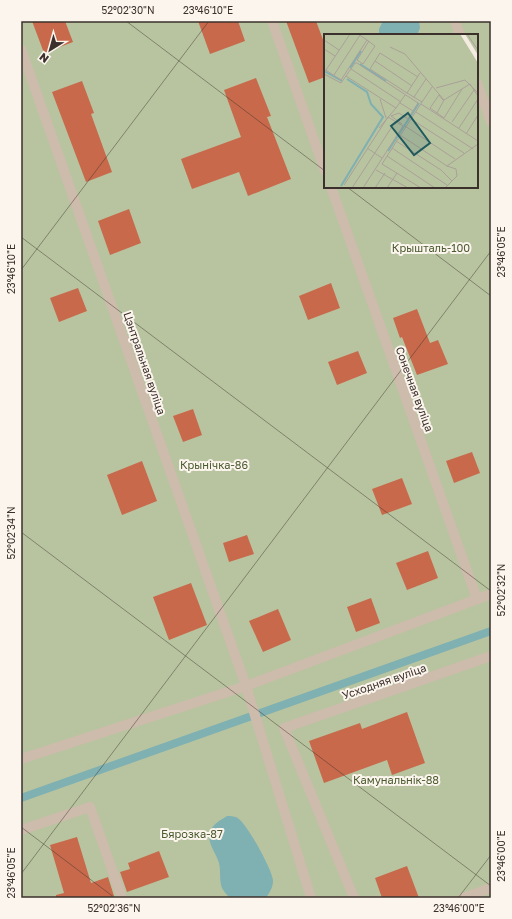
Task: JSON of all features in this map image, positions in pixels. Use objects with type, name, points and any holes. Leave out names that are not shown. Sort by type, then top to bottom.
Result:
[{"type":"lane","points":[[272,21],[324,168]]},
{"type":"lane","points":[[455,21],[460,34]]},
{"type":"lane","name":"Цэнтральная вуліца","points":[[21,49],[246,686],[310,898]]},
{"type":"lane","points":[[478,87],[491,122]]},
{"type":"lane","name":"Сонечная вуліца","points":[[331,188],[477,599]]},
{"type":"lane","points":[[21,759],[246,686],[491,594]]},
{"type":"lane","name":"Усходняя вуліца","points":[[354,898],[284,728],[491,656]]},
{"type":"lane","points":[[21,830],[90,806],[122,898]]},
{"type":"lane","points":[[463,898],[491,888]]},
{"type":"green space","points":[[21,21],[491,21],[491,898],[21,898]]},
{"type":"water","points":[[383,21],[419,21],[420,28],[417,34],[379,34],[379,29]]},
{"type":"water","points":[[227,816],[236,817],[243,823],[265,859],[273,881],[272,888],[266,898],[230,898],[222,888],[219,863],[210,842],[209,834],[214,825]]},
{"type":"building","points":[[32,21],[65,21],[73,42],[44,53]]},
{"type":"building","points":[[198,21],[238,21],[245,41],[210,54]]},
{"type":"building","points":[[286,21],[316,21],[324,42],[324,77],[309,83]]},
{"type":"building","points":[[256,78],[271,116],[267,117],[291,179],[248,196],[239,172],[192,189],[181,159],[241,137],[224,90]]},
{"type":"building","points":[[82,81],[94,113],[91,114],[112,172],[86,182],[52,92]]},
{"type":"building","points":[[129,209],[141,243],[110,255],[98,221]]},
{"type":"building","points":[[331,283],[340,308],[308,320],[299,296]]},
{"type":"building","points":[[78,288],[87,311],[59,322],[50,298]]},
{"type":"building","points":[[417,309],[430,343],[438,340],[448,364],[417,375],[402,337],[400,338],[393,318]]},
{"type":"building","points":[[358,351],[367,373],[337,385],[328,362]]},
{"type":"building","points":[[193,409],[202,435],[183,442],[173,416]]},
{"type":"building","points":[[472,452],[480,473],[454,483],[446,461]]},
{"type":"building","points":[[142,461],[157,501],[122,515],[107,475]]},
{"type":"building","points":[[402,478],[412,504],[382,515],[372,489]]},
{"type":"building","points":[[247,535],[254,554],[229,562],[223,543]]},
{"type":"building","points":[[428,551],[438,578],[407,590],[396,563]]},
{"type":"building","points":[[191,583],[207,625],[169,640],[153,597]]},
{"type":"building","points":[[371,598],[380,623],[356,632],[347,607]]},
{"type":"building","points":[[278,609],[291,640],[263,652],[249,621]]},
{"type":"building","points":[[407,712],[425,763],[392,775],[387,760],[324,783],[309,741],[360,723],[362,729]]},
{"type":"building","points":[[77,837],[91,883],[108,877],[114,896],[109,898],[56,898],[56,895],[64,893],[50,845]]},
{"type":"building","points":[[159,851],[169,877],[127,892],[120,872],[130,869],[128,863]]},
{"type":"building","points":[[407,866],[419,898],[382,898],[375,878]]},
{"type":"waterway","points":[[21,798],[491,631]]},
{"type":"park label","name":"Крышталь-100","points":[[431,247]]},
{"type":"park label","name":"Крынічка-86","points":[[214,464]]},
{"type":"park label","name":"Камунальнік-88","points":[[396,779]]},
{"type":"park label","name":"Бярозка-87","points":[[192,833]]}]
